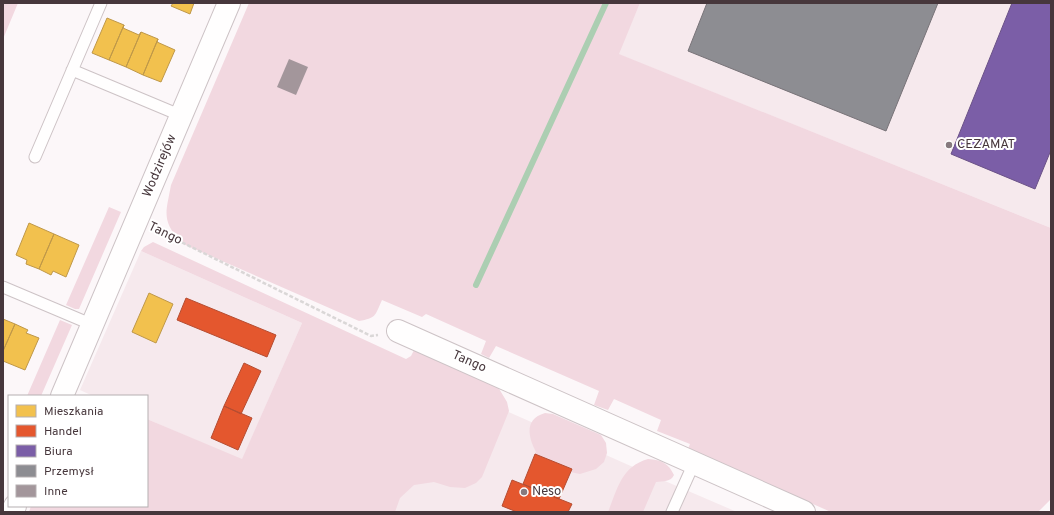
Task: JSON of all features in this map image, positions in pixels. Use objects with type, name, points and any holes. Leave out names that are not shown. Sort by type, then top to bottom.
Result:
[{"type":"street","name":"Wodzirejów","points":[[62,395],[229,3]]},
{"type":"street","name":"Tango","points":[[398,330],[804,512]]},
{"type":"lane","points":[[35,157],[100,3]]},
{"type":"lane","points":[[72,70],[182,116]]},
{"type":"lane","points":[[3,287],[93,325]]},
{"type":"lane","points":[[672,512],[694,463]]},
{"type":"path","name":"Tango","points":[[137,221],[371,336],[398,330]]},
{"type":"shaded area","points":[[3,3],[18,3],[3,39]]},
{"type":"shaded area","points":[[249,3],[640,3],[619,54],[1051,228],[1051,499],[1038,512],[831,512],[688,449],[690,444],[657,431],[661,420],[614,399],[608,410],[594,405],[599,391],[496,346],[489,358],[481,354],[486,341],[426,314],[422,317],[382,300],[378,310],[372,317],[359,321],[181,243],[170,228],[167,216],[171,185]]},
{"type":"shaded area","name":"CEZAMAT","points":[[640,3],[1051,3],[1051,228],[618,54]]},
{"type":"shaded area","points":[[109,207],[121,212],[79,309],[75,309],[66,305]]},
{"type":"shaded area","points":[[153,242],[406,359],[411,356],[414,350],[498,387],[507,402],[509,411],[482,477],[476,483],[465,488],[450,487],[434,482],[414,485],[400,498],[395,512],[29,512],[31,507],[148,507],[148,419],[242,459],[302,323],[141,251],[144,247]]},
{"type":"shaded area","points":[[141,251],[302,323],[242,460],[148,419],[148,395],[91,395],[80,390]]},
{"type":"shaded area","points":[[60,320],[72,325],[41,395],[27,395]]},
{"type":"shaded area","points":[[350,342],[658,478],[737,512],[278,512]]},
{"type":"shaded area","points":[[545,413],[553,414],[601,435],[606,443],[607,453],[604,462],[596,469],[580,474],[570,472],[535,454],[536,452],[530,435],[531,424],[538,416]]},
{"type":"shaded area","points":[[648,459],[661,461],[667,465],[674,475],[673,477],[666,481],[656,482],[643,512],[608,512],[618,487],[626,473],[632,467]]},
{"type":"building: Mieszkania","points":[[173,3],[194,3],[190,14],[171,6]]},
{"type":"building: Mieszkania","points":[[107,18],[124,25],[109,60],[92,53]]},
{"type":"building: Mieszkania","points":[[124,25],[123,28],[139,35],[141,32],[126,67],[109,60]]},
{"type":"building: Mieszkania","points":[[141,32],[158,39],[143,75],[126,67]]},
{"type":"building: Mieszkania","points":[[158,39],[157,42],[175,50],[161,82],[143,75]]},
{"type":"building: Mieszkania","points":[[29,223],[54,234],[39,269],[26,264],[27,260],[16,255]]},
{"type":"building: Mieszkania","points":[[54,234],[79,245],[66,277],[53,271],[51,275],[39,269]]},
{"type":"building: Mieszkania","points":[[149,293],[173,304],[156,343],[132,332]]},
{"type":"building: Mieszkania","points":[[3,319],[15,324],[3,351]]},
{"type":"building: Mieszkania","points":[[15,324],[28,330],[26,333],[39,338],[25,370],[3,361],[3,351]]},
{"type":"building: Handel","points":[[186,298],[276,335],[267,357],[177,320]]},
{"type":"building: Handel","points":[[244,363],[261,371],[241,414],[224,406]]},
{"type":"building: Handel","points":[[224,406],[252,418],[238,450],[211,438]]},
{"type":"building: Handel","points":[[535,454],[572,469],[559,499],[523,484]]},
{"type":"building: Handel","name":"Neso","points":[[512,480],[572,504],[568,512],[517,512],[502,506]]},
{"type":"building: Biura","points":[[1012,3],[1051,3],[1051,150],[1035,189],[951,154]]},
{"type":"building: Przemysł","points":[[707,3],[938,3],[886,131],[688,51]]},
{"type":"building: Inne","points":[[289,59],[308,67],[296,95],[277,87]]},
{"type":"waterway","points":[[476,285],[606,3]]},
{"type":"place","name":"CEZAMAT","points":[[949,145]]},
{"type":"place","name":"Neso","points":[[524,492]]}]
